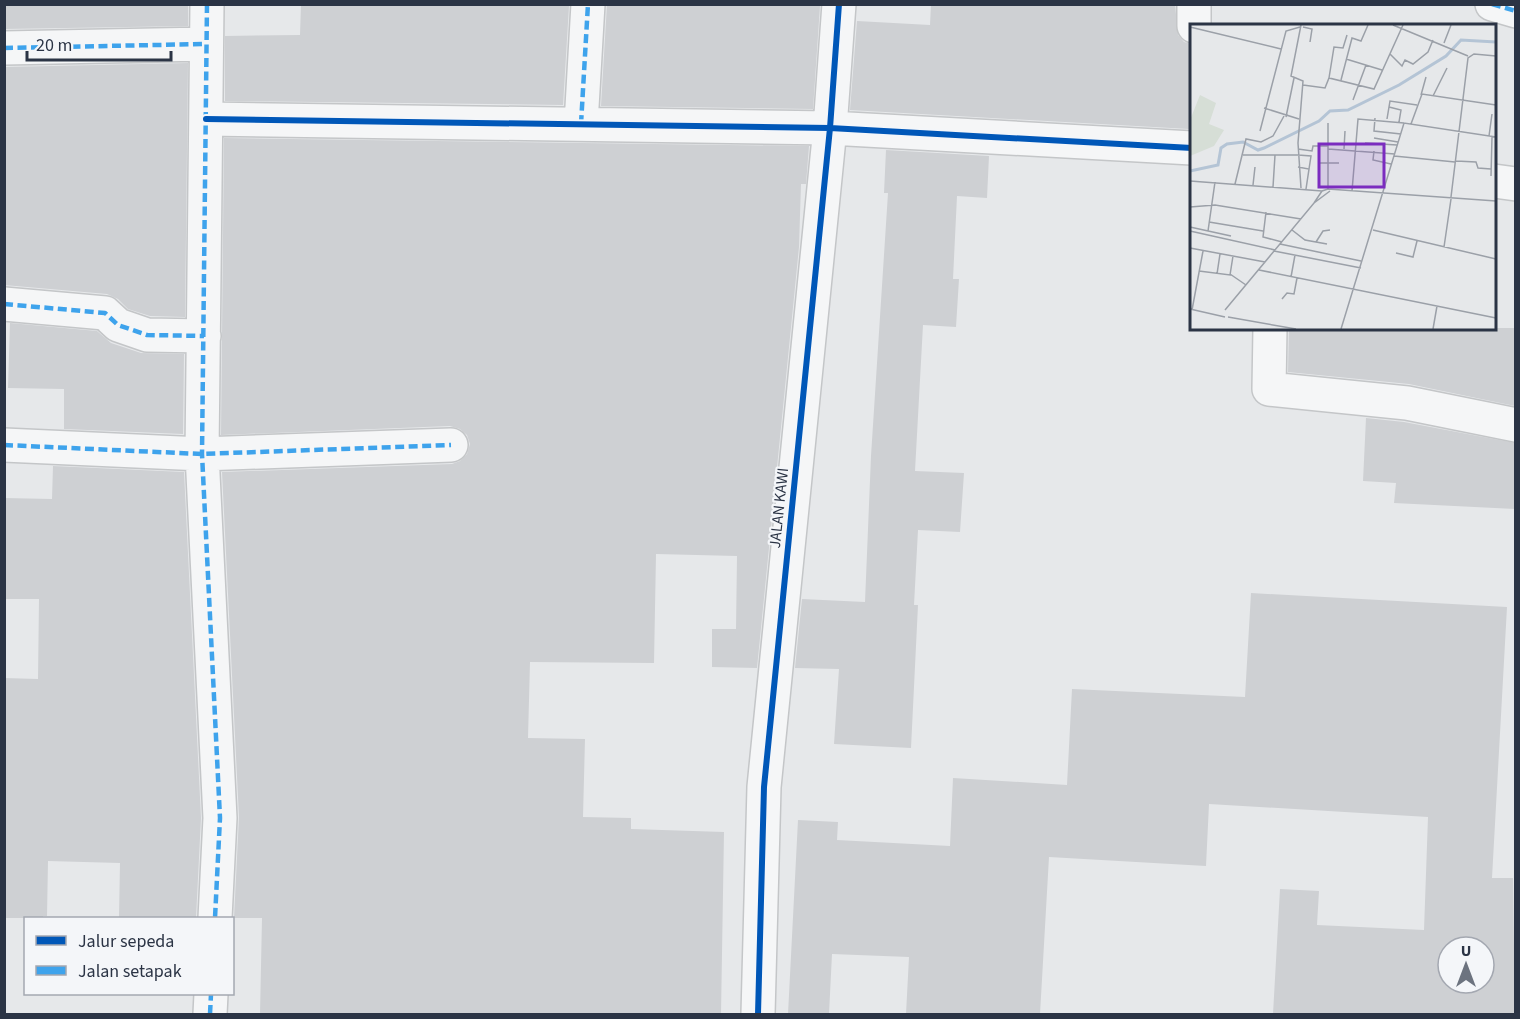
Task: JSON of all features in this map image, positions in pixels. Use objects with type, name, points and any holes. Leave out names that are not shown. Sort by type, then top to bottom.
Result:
[{"type":"street","points":[[207,4],[202,454],[220,818],[215,917]]},
{"type":"street","points":[[581,124],[588,4]]},
{"type":"street","name":"JALAN KAWI","points":[[758,1014],[764,787],[831,128],[839,4]]},
{"type":"street","points":[[1194,4],[1194,24]]},
{"type":"street","points":[[1492,4],[1515,11]]},
{"type":"street","points":[[4,48],[206,44]]},
{"type":"street","points":[[206,119],[831,128],[1190,148]]},
{"type":"street","points":[[1496,181],[1515,184]]},
{"type":"street","points":[[4,304],[105,313],[118,325],[147,335],[204,336]]},
{"type":"street","points":[[1270,330],[1269,389],[1407,403],[1515,425]]},
{"type":"street","points":[[4,445],[202,454],[451,444]]},
{"type":"street","points":[[210,1014],[211,995]]},
{"type":"building","points":[[4,4],[188,4],[188,26],[4,29]]},
{"type":"building","points":[[301,4],[569,6],[563,105],[225,101],[225,36],[300,35]]},
{"type":"building","points":[[607,4],[820,6],[813,109],[601,106]]},
{"type":"building","points":[[931,4],[1175,4],[1178,35],[1184,42],[1190,44],[1189,129],[850,110],[857,21],[930,25]]},
{"type":"building","points":[[188,63],[185,317],[150,316],[128,309],[118,299],[107,294],[4,285],[4,67]]},
{"type":"building","points":[[224,138],[809,146],[806,184],[801,184],[799,247],[757,668],[712,667],[712,629],[736,629],[737,556],[656,554],[654,663],[530,662],[528,738],[585,739],[583,817],[631,818],[631,829],[724,832],[721,1014],[260,1014],[262,918],[234,918],[239,817],[222,472],[452,464],[460,461],[467,454],[470,444],[467,435],[460,429],[450,426],[221,435]]},
{"type":"building","points":[[886,150],[989,156],[987,198],[957,196],[953,279],[959,279],[956,327],[923,325],[915,471],[964,473],[960,532],[918,530],[914,605],[918,605],[911,748],[834,744],[839,669],[795,668],[802,599],[865,602],[871,456],[888,193],[884,193]]},
{"type":"building","points":[[10,323],[97,331],[111,343],[141,353],[184,354],[183,434],[64,429],[64,389],[8,388]]},
{"type":"building","points":[[1496,328],[1515,328],[1515,406],[1409,384],[1288,372],[1289,330],[1496,330]]},
{"type":"building","points":[[1366,418],[1404,422],[1515,443],[1515,509],[1394,503],[1396,483],[1363,481]]},
{"type":"building","points":[[53,466],[184,472],[201,818],[196,917],[119,917],[120,863],[48,861],[47,916],[4,918],[4,678],[38,679],[39,599],[4,599],[4,498],[52,499]]},
{"type":"building","points":[[1251,593],[1507,607],[1492,878],[1513,878],[1515,1014],[1273,1014],[1280,889],[1319,891],[1317,925],[1424,930],[1428,817],[1209,804],[1206,866],[1049,857],[1040,1014],[906,1014],[909,957],[832,954],[829,1014],[788,1014],[798,820],[838,822],[837,840],[950,846],[953,778],[1067,785],[1072,689],[1245,697]]},
{"type":"marked path","points":[[207,4],[202,454],[220,818],[215,917]]},
{"type":"marked path","points":[[581,124],[588,4]]},
{"type":"marked path","points":[[1492,4],[1516,11]]},
{"type":"marked path","points":[[4,48],[206,44]]},
{"type":"marked path","points":[[4,304],[105,313],[118,325],[147,335],[204,336]]},
{"type":"marked path","points":[[4,445],[202,454],[451,445]]},
{"type":"marked path","points":[[210,1014],[211,995]]},
{"type":"cycle path","points":[[758,1014],[764,787],[830,128],[839,4]]},
{"type":"cycle path","points":[[206,119],[830,128],[1190,148]]}]
